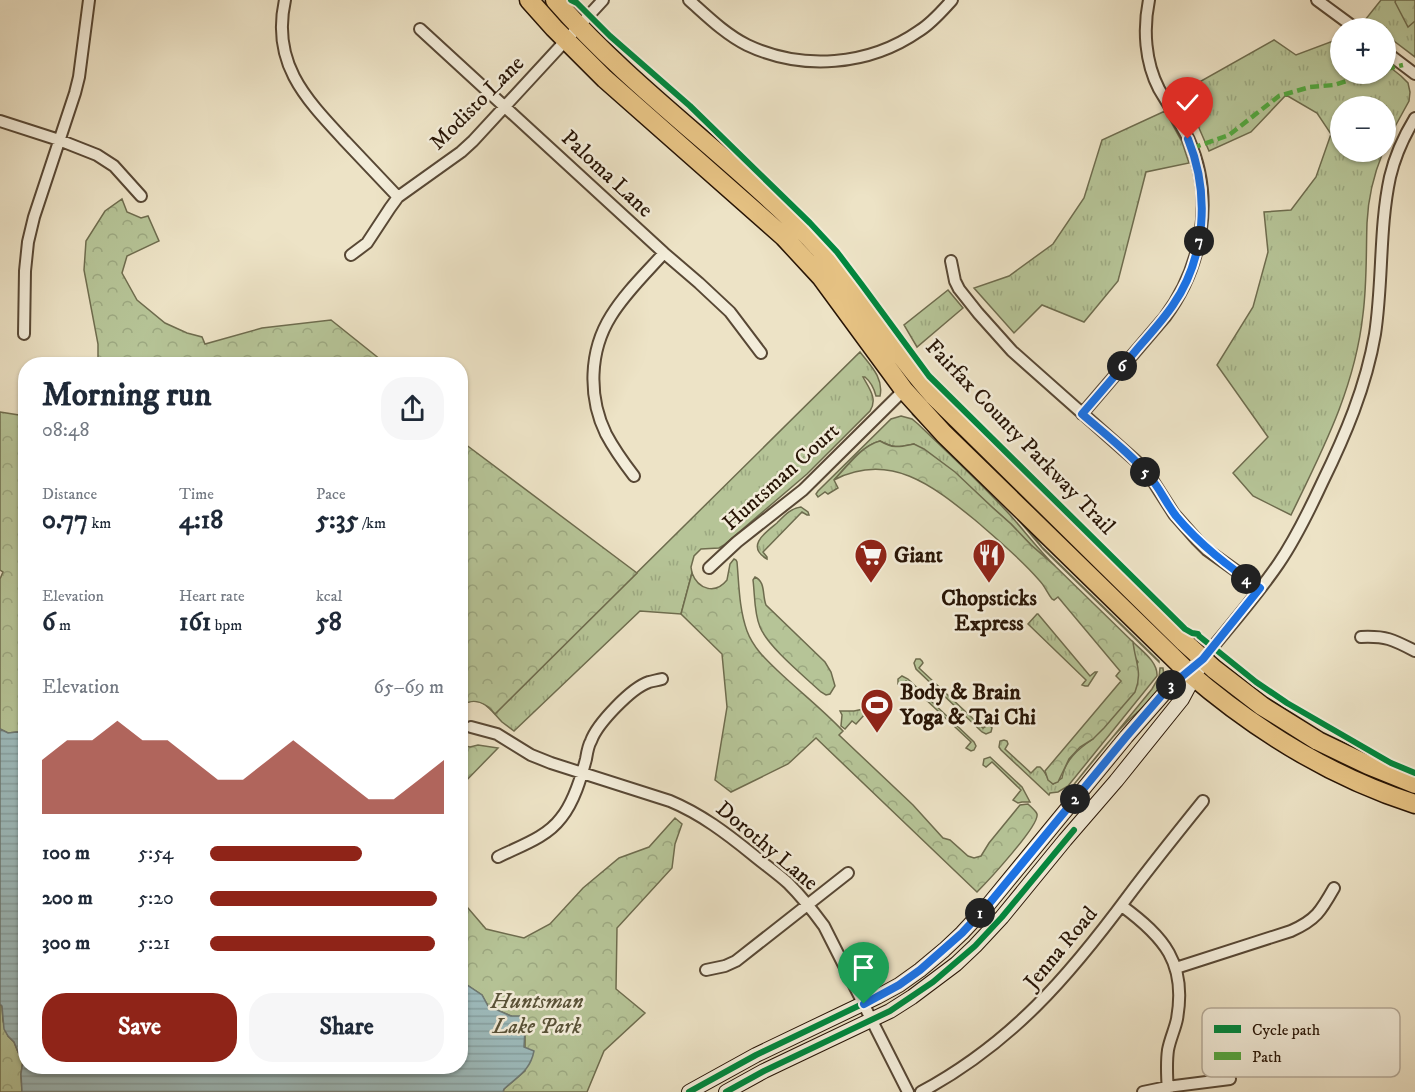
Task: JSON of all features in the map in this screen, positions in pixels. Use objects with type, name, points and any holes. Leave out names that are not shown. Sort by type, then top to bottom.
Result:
[{"type":"highway","points":[[529,0],[566,40],[626,98],[796,249],[832,292],[917,406],[1191,674],[1250,720],[1299,752],[1353,780],[1415,804]]},
{"type":"highway","points":[[555,0],[615,62],[800,228],[837,269],[910,368],[933,395],[1203,659],[1262,706],[1299,730],[1352,758],[1415,784]]},
{"type":"street","points":[[24,334],[28,242],[79,77],[89,0]]},
{"type":"street","points":[[285,0],[282,22],[283,42],[290,69],[299,86],[317,111],[398,197]]},
{"type":"street","name":"Modisto Lane","points":[[351,255],[367,243],[398,197],[461,152],[603,0]]},
{"type":"street","points":[[689,0],[717,25],[746,44],[770,54],[818,62],[848,61],[897,44],[927,25],[952,0]]},
{"type":"street","points":[[1082,414],[1174,305],[1192,268],[1198,248],[1203,198],[1197,163],[1178,118],[1159,89],[1150,63],[1145,30],[1149,0]]},
{"type":"street","points":[[1317,0],[1341,18]]},
{"type":"street","name":"Paloma Lane","points":[[420,29],[730,312],[761,353]]},
{"type":"street","points":[[1396,60],[1415,74]]},
{"type":"street","points":[[726,1092],[764,1071],[872,1020],[912,997],[975,946],[1002,917],[1182,699],[1191,674],[1279,563],[1304,520],[1332,463],[1359,398],[1375,334],[1386,204],[1391,175],[1397,155],[1415,118]]},
{"type":"street","points":[[0,121],[90,151],[123,175],[141,196]]},
{"type":"street","points":[[634,476],[611,444],[599,417],[594,396],[594,361],[599,342],[611,315],[664,253]]},
{"type":"street","points":[[951,261],[959,289],[1012,351],[1136,461],[1151,478],[1174,514],[1207,550],[1260,588]]},
{"type":"street","name":"Huntsman Court","points":[[709,568],[737,542],[803,490],[904,390]]},
{"type":"street","points":[[1360,637],[1378,636],[1392,639],[1415,651]]},
{"type":"street","points":[[689,1092],[756,1054],[864,1004],[899,985],[920,970],[962,933],[988,905],[1168,688],[1191,674]]},
{"type":"street","points":[[498,857],[539,837],[556,825],[570,805],[591,738],[601,723],[635,690],[648,682],[662,679]]},
{"type":"street","name":"Dorothy Lane","points":[[471,727],[497,734],[531,755],[550,763],[670,801],[700,815],[728,834],[789,884],[824,926],[908,1092]]},
{"type":"street","name":"Jenna Road","points":[[921,1092],[988,1049],[1014,1028],[1061,981],[1203,801]]},
{"type":"street","points":[[706,970],[736,961],[848,873]]},
{"type":"street","points":[[1176,968],[1303,926],[1321,911],[1334,888]]},
{"type":"street","points":[[1122,906],[1154,932],[1172,958],[1176,968],[1179,1006],[1168,1051],[1168,1090]]},
{"type":"street","points":[[1143,1092],[1230,1079]]},
{"type":"green space","points":[[1381,0],[1415,0],[1415,57],[1396,43],[1396,18],[1367,18]]},
{"type":"green space","points":[[1396,0],[1415,0],[1415,21],[1408,27],[1395,2]]},
{"type":"green space","points":[[1274,40],[1296,55],[1330,42],[1330,84],[1396,84],[1396,72],[1408,83],[1409,101],[1396,125],[1396,96],[1330,96],[1330,132],[1317,113],[1286,95],[1251,132],[1209,151],[1196,121],[1178,94]]},
{"type":"green space","points":[[1165,111],[1182,142],[1189,163],[1146,172],[1118,281],[1084,322],[1042,305],[1014,333],[974,288],[1009,276],[1053,244],[1084,198],[1102,140]]},
{"type":"green space","points":[[1330,137],[1330,162],[1380,162],[1369,204],[1364,302],[1353,367],[1336,418],[1291,515],[1253,496],[1233,473],[1268,437],[1217,365],[1253,307],[1268,252],[1264,212],[1291,210],[1316,177]]},
{"type":"green space","points":[[122,199],[127,212],[141,218],[148,216],[159,241],[127,256],[122,273],[137,300],[165,323],[202,337],[205,344],[262,328],[331,320],[377,357],[98,357],[98,344],[84,270],[86,241],[105,211]]},
{"type":"green space","points":[[948,290],[963,308],[917,347],[904,325]]},
{"type":"green space","points":[[860,352],[880,383],[880,396],[876,396],[871,383],[863,377],[873,398],[870,411],[807,474],[724,545],[719,548],[701,549],[694,556],[681,614],[640,611],[514,731],[484,704],[468,702],[468,687],[498,710]]},
{"type":"green space","points":[[0,412],[18,415],[18,732],[8,733],[0,729],[0,579],[3,572],[0,570]]},
{"type":"green space","points":[[912,414],[1014,511],[1042,547],[1159,662],[1043,549],[1012,512]]},
{"type":"green space","points":[[901,416],[912,419],[918,424],[989,492],[1055,566],[955,473],[914,444],[897,447],[880,441],[867,447],[834,480],[838,488],[818,497],[816,494],[818,491],[891,419]]},
{"type":"green space","points":[[880,441],[897,447],[914,444],[955,472],[1133,642],[1138,673],[1135,692],[1104,728],[1069,759],[1058,782],[1053,784],[1048,780],[1045,771],[1121,681],[1116,676],[1120,671],[1058,597],[1052,599],[1041,582],[1016,556],[943,495],[910,476],[892,471],[874,469],[854,472],[834,480],[861,452]]},
{"type":"green space","points":[[468,446],[637,573],[495,714],[480,702],[468,703]]},
{"type":"green space","points":[[801,507],[809,515],[802,512],[763,552],[767,559],[758,549],[760,540],[788,513]]},
{"type":"green space","points":[[734,559],[737,562],[744,623],[756,648],[843,731],[839,735],[913,805],[943,838],[950,840],[968,856],[974,858],[981,856],[1020,805],[1028,804],[1036,812],[1036,820],[1022,841],[977,892],[816,738],[788,764],[731,792],[715,780],[727,707],[722,654],[681,614],[692,573],[698,583],[712,589],[727,580],[730,564]]},
{"type":"green space","points":[[755,577],[761,582],[766,605],[825,662],[835,686],[830,694],[826,695],[821,692],[764,635],[756,610],[753,580]]},
{"type":"green space","points":[[1037,614],[1090,676],[1097,672],[1088,686],[1082,685],[1086,680],[1028,624]]},
{"type":"green space","points":[[1133,642],[1152,661],[1157,676],[1068,786],[1049,795],[1001,750],[1000,741],[1007,741],[1005,749],[1031,773],[1040,767],[1053,784],[1062,778],[1073,756],[1093,739],[1138,662],[1134,656]]},
{"type":"green space","points":[[916,659],[920,659],[923,663],[919,668],[983,728],[990,725],[991,732],[986,734],[982,732],[916,669],[914,663]]},
{"type":"green space","points":[[1160,668],[1163,668],[1164,680],[1158,692],[1112,738],[1152,689],[1159,677]]},
{"type":"green space","points":[[902,676],[908,679],[974,742],[976,746],[974,750],[966,748],[971,742],[906,681],[901,685],[898,684],[898,679]]},
{"type":"green space","points":[[864,709],[865,714],[856,724],[852,721],[845,729],[841,726],[840,711]]},
{"type":"green space","points":[[478,745],[498,748],[468,779],[468,747]]},
{"type":"green space","points":[[990,757],[1022,787],[1030,802],[1018,803],[1013,800],[1021,790],[992,762],[986,767],[983,765],[984,759]]},
{"type":"green space","name":"Huntsman Lake Park","points":[[675,818],[682,824],[675,844],[672,868],[617,928],[616,989],[645,1013],[604,1051],[587,1092],[503,1092],[525,1071],[525,1029],[511,1016],[488,1006],[482,995],[468,986],[468,908],[486,929],[524,938],[550,924],[583,888],[619,858],[649,847]]},
{"type":"green space","points":[[0,1004],[8,1036],[14,1042],[18,1052],[18,1074],[21,1074],[22,1092],[0,1092]]},
{"type":"water","points":[[0,729],[8,733],[18,732],[18,1052],[4,1029],[0,1004]]},
{"type":"water","points":[[468,986],[482,995],[488,1006],[511,1016],[522,1016],[525,1029],[524,1047],[534,1051],[530,1064],[503,1092],[22,1092],[21,1074],[468,1074]]},
{"type":"marked path","points":[[1396,67],[1403,65]]},
{"type":"marked path","points":[[1192,148],[1229,135],[1279,96],[1310,87],[1337,84]]},
{"type":"cycle path","name":"Fairfax County Parkway Trail","points":[[571,0],[690,106],[810,223],[837,252],[929,376],[1185,629],[1198,634],[1256,682],[1287,703],[1391,763],[1415,773]]},
{"type":"cycle path","points":[[689,1092],[756,1055],[899,985],[944,950],[988,905],[1169,688],[1203,659]]},
{"type":"cycle path","points":[[726,1092],[764,1071],[890,1011],[933,982],[975,946],[1002,917],[1074,830]]},
{"type":"place","name":"Giant","points":[[871,584]]},
{"type":"place","name":"Chopsticks Express","points":[[989,584]]},
{"type":"place","name":"Body & Brain Yoga & Tai Chi","points":[[877,734]]},
{"type":"route","points":[[864,1004],[899,985],[920,970],[962,933],[988,905],[1168,688],[1203,659],[1260,588],[1207,550],[1174,514],[1164,496],[1136,461],[1082,414],[1165,317],[1182,291],[1192,268],[1198,248],[1203,198],[1197,163],[1188,139]]}]
